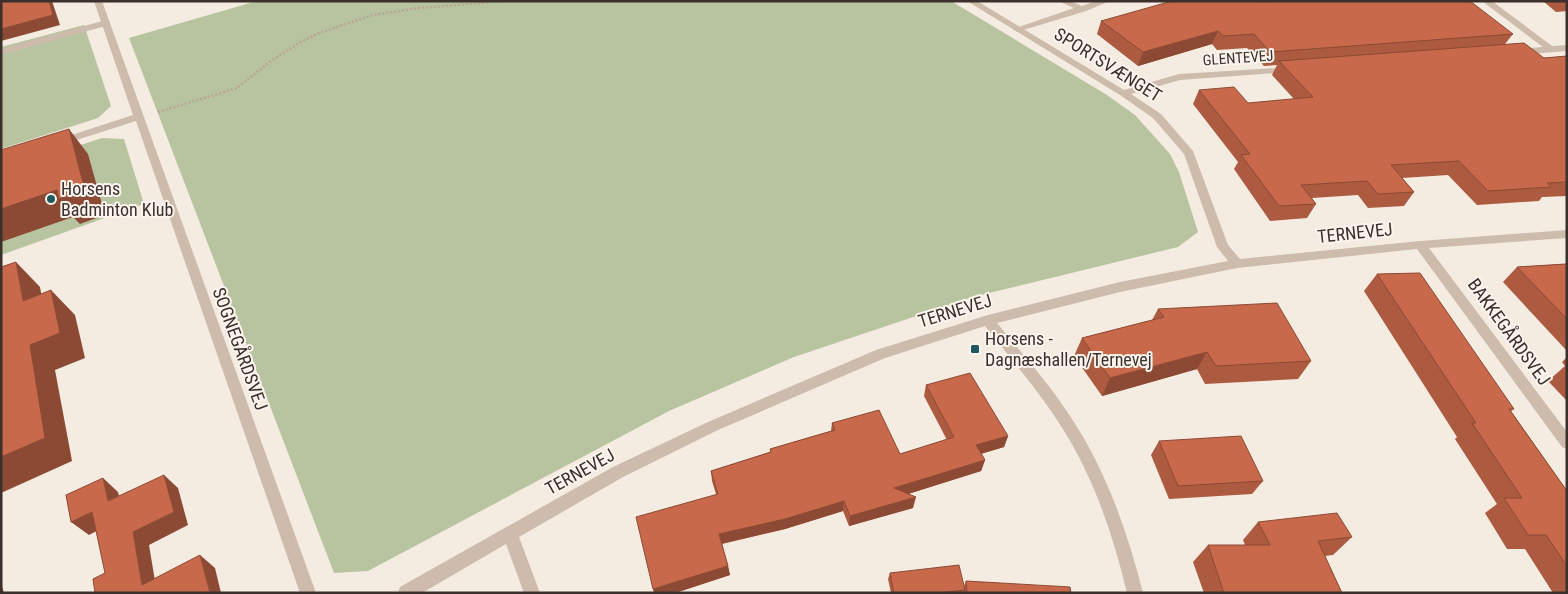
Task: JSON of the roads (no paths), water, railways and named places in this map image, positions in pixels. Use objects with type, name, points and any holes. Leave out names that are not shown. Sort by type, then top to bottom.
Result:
[{"type":"street","name":"SOGNEGÅRDSVEJ","points":[[98,1],[308,593]]},
{"type":"street","name":"SPORTSVÆNGET","points":[[971,1],[1124,93],[1157,116],[1189,152],[1222,247],[1237,264]]},
{"type":"street","points":[[1062,1],[1083,8]]},
{"type":"street","points":[[1017,29],[1106,1]]},
{"type":"street","points":[[1486,1],[1551,49]]},
{"type":"street","points":[[1,52],[106,23]]},
{"type":"street","points":[[1512,52],[1567,48]]},
{"type":"street","name":"GLENTEVEJ","points":[[1124,93],[1179,77],[1296,68]]},
{"type":"street","points":[[47,146],[138,117]]},
{"type":"street","name":"TERNEVEJ","points":[[406,593],[618,472],[713,426],[882,354],[988,320],[1120,287],[1237,264],[1420,245],[1567,234]]},
{"type":"street","name":"BAKKEGÅRDSVEJ","points":[[1420,245],[1567,443]]},
{"type":"street","points":[[988,320],[1060,414],[1084,452],[1103,496],[1128,565],[1135,593]]},
{"type":"street","points":[[510,532],[532,593]]},
{"type":"place","name":"Horsens Badminton Klub","points":[[51,199]]},
{"type":"place","name":"Horsens - Dagnæshallen/Ternevej","points":[[975,349]]}]
